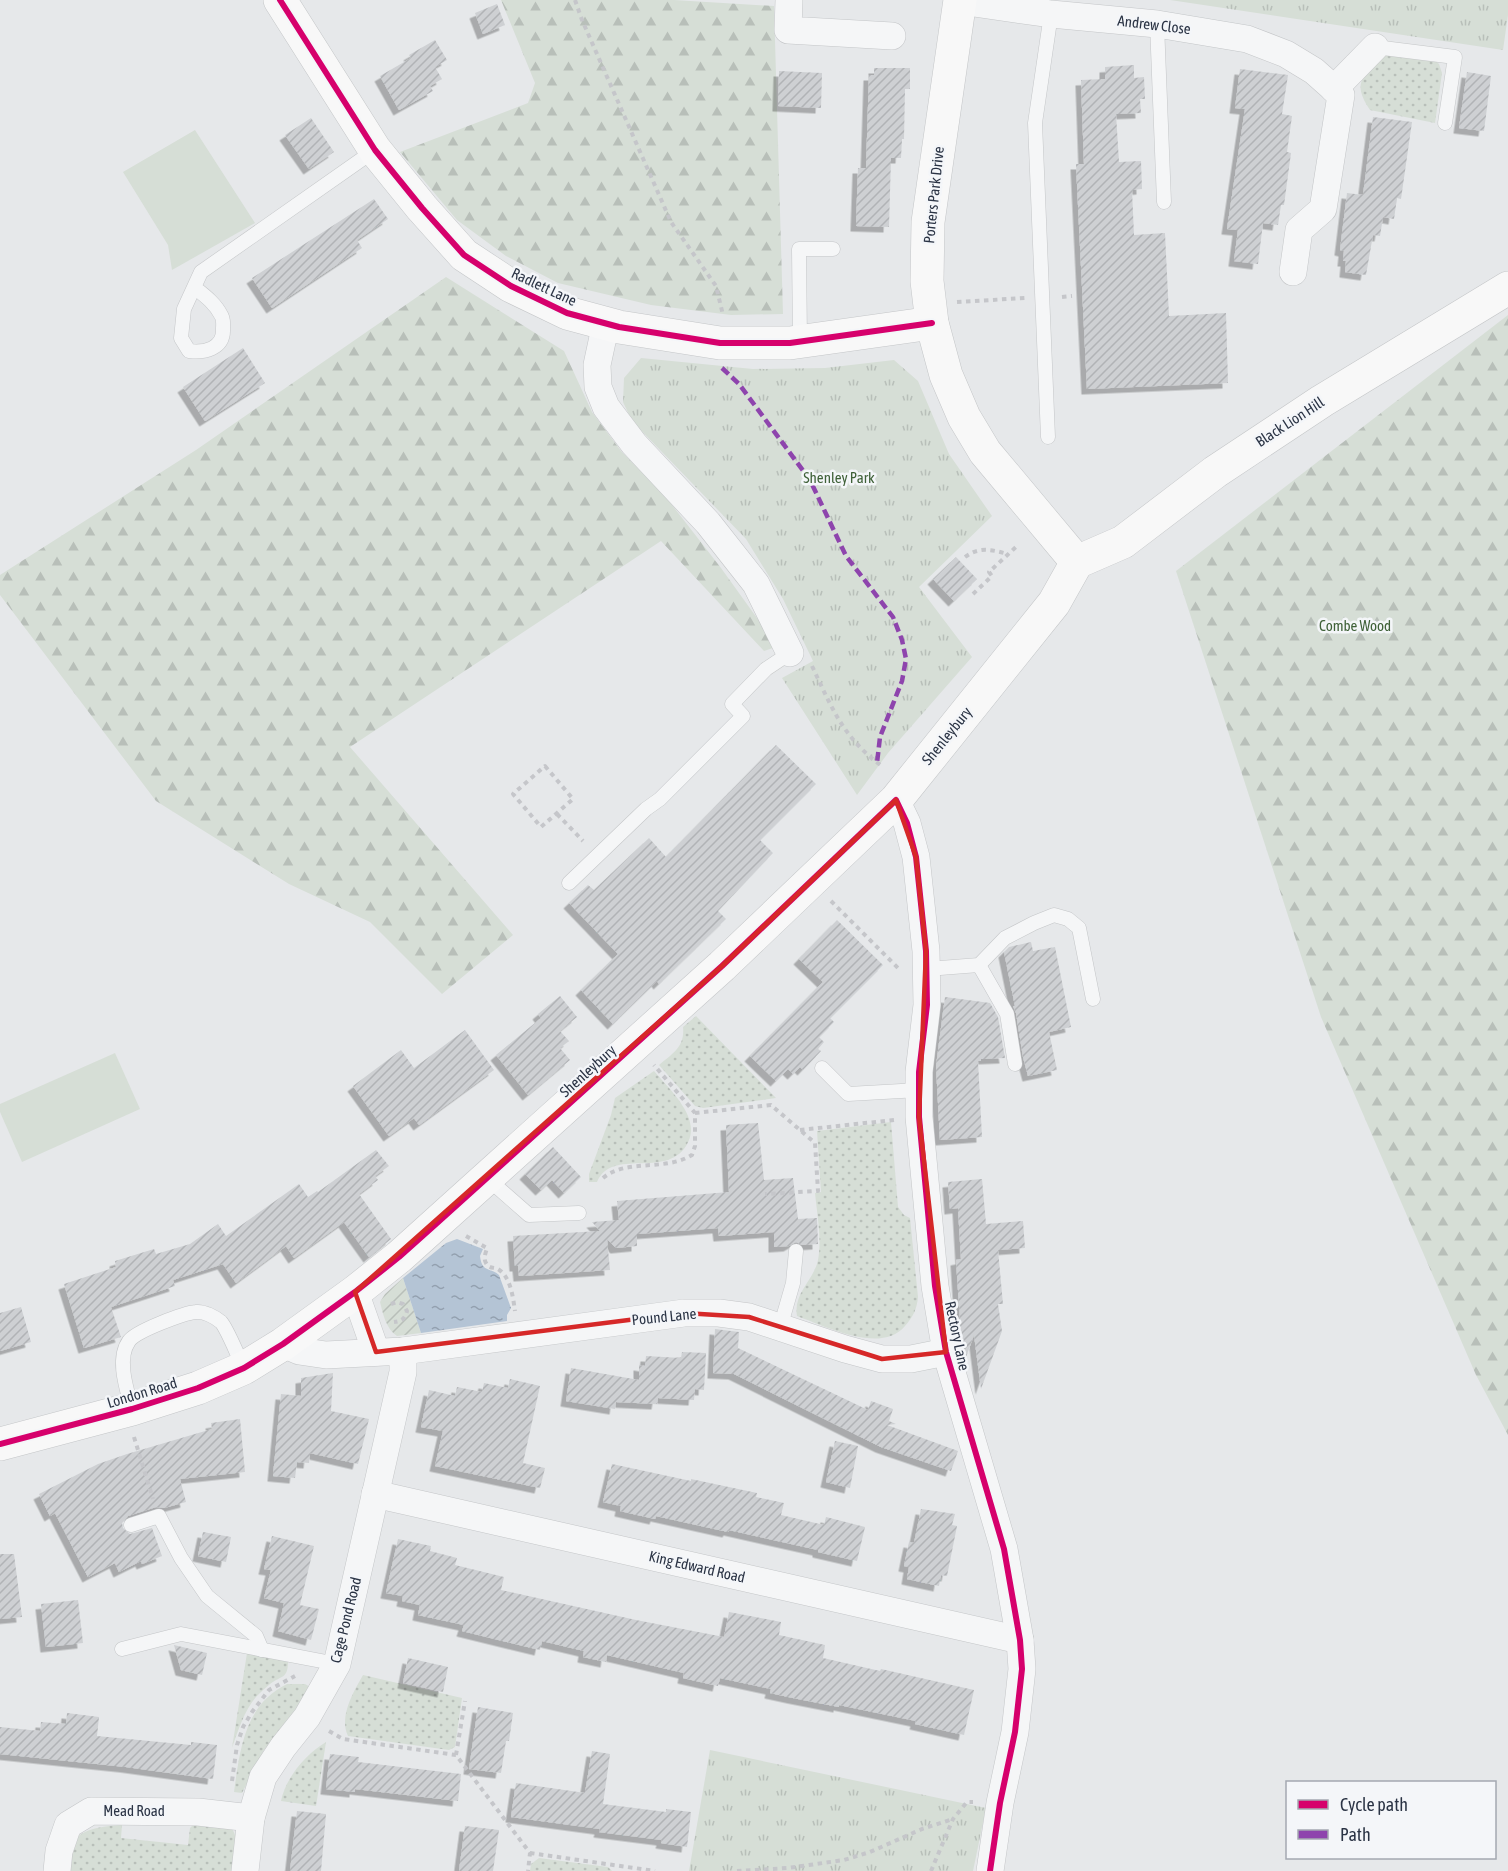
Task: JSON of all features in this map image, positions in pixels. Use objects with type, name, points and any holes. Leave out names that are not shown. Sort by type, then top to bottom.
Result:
[{"type":"main road","name":"Radlett Lane","points":[[280,0],[375,150],[464,255],[511,286],[567,313],[619,327],[720,343],[800,342],[932,323]]},
{"type":"main road","name":"Porters Park Drive","points":[[960,1],[928,222],[927,281],[932,323],[946,375],[964,417],[985,452],[1077,562]]},
{"type":"main road","name":"Black Lion Hill","points":[[1077,562],[1123,542],[1215,472],[1312,408],[1508,288]]},
{"type":"main road","name":"Shenleybury","points":[[283,1344],[399,1257],[488,1179],[636,1044],[896,800],[1054,603],[1077,562]]},
{"type":"main road","name":"London Road","points":[[1,1440],[129,1410],[198,1388],[244,1368],[283,1344]]},
{"type":"street","points":[[789,0],[788,30],[892,36]]},
{"type":"street","name":"Andrew Close","points":[[960,1],[1052,14],[1157,24],[1247,39],[1286,54],[1314,71],[1334,89]]},
{"type":"street","points":[[1293,272],[1299,230],[1323,209],[1341,95],[1334,89],[1375,47]]},
{"type":"street","points":[[606,323],[597,365],[598,387],[606,407],[634,444],[708,523],[756,584],[790,653]]},
{"type":"street","name":"Rectory Lane","points":[[896,800],[907,823],[916,857],[927,969],[927,997],[919,1072],[919,1117],[935,1286],[946,1352],[1004,1549],[1020,1640],[1022,1669],[1015,1732],[1000,1803],[990,1871]]},
{"type":"street","points":[[355,1292],[376,1352]]},
{"type":"street","name":"Pound Lane","points":[[283,1344],[299,1351],[326,1354],[403,1351],[684,1313],[719,1313],[749,1317],[882,1359],[911,1359],[946,1352]]},
{"type":"street","name":"Cage Pond Road","points":[[245,1871],[239,1816],[283,1747],[307,1717],[375,1494],[403,1372],[403,1351]]},
{"type":"street","name":"King Edward Road","points":[[375,1494],[1020,1640]]},
{"type":"street","name":"Mead Road","points":[[57,1871],[59,1851],[68,1824],[91,1811],[198,1812],[239,1816]]},
{"type":"lane","points":[[1048,437],[1035,123],[1052,14]]},
{"type":"lane","points":[[1157,24],[1164,202]]},
{"type":"lane","points":[[1375,47],[1455,57],[1445,123]]},
{"type":"lane","points":[[194,287],[212,302],[223,317],[224,334],[216,347],[201,353],[189,351],[181,338],[184,309],[194,287],[201,272],[375,150]]},
{"type":"lane","points":[[800,342],[799,249],[833,249]]},
{"type":"lane","points":[[569,883],[646,809],[660,799],[742,716],[732,704],[766,669],[790,653]]},
{"type":"lane","points":[[927,969],[979,965],[1005,938],[1054,915],[1068,919],[1079,928],[1093,999]]},
{"type":"lane","points":[[979,965],[1007,1014],[1015,1064]]},
{"type":"lane","points":[[822,1068],[848,1094],[919,1090]]},
{"type":"lane","points":[[488,1179],[529,1215],[579,1213]]},
{"type":"lane","points":[[780,1328],[793,1283],[796,1251]]},
{"type":"lane","points":[[129,1410],[123,1375],[123,1358],[129,1341],[145,1328],[196,1312],[210,1315],[222,1323],[244,1368]]},
{"type":"lane","points":[[131,1525],[159,1516],[181,1557],[207,1596],[256,1636],[262,1650]]},
{"type":"lane","points":[[123,1649],[181,1634],[324,1662]]},
{"type":"path","points":[[575,0],[671,222],[716,286],[724,312],[721,323]]},
{"type":"path","points":[[957,302],[1072,296]]},
{"type":"path","points":[[973,594],[992,576],[989,572],[1017,546]]},
{"type":"path","points":[[966,557],[972,551],[981,549],[1009,554]]},
{"type":"path","points":[[790,653],[810,663],[845,730],[861,749],[882,766]]},
{"type":"path","points":[[545,766],[573,799],[557,814],[541,827],[513,794],[545,766]]},
{"type":"path","points":[[557,814],[597,856]]},
{"type":"path","points":[[811,881],[927,997]]},
{"type":"path","points":[[603,1178],[610,1172],[620,1169],[682,1161],[692,1155],[695,1146],[695,1113],[636,1044]]},
{"type":"path","points":[[695,1113],[771,1105],[815,1143],[818,1191],[765,1194]]},
{"type":"path","points":[[800,1130],[919,1117]]},
{"type":"path","points":[[461,1234],[487,1248],[486,1262],[489,1266],[498,1269],[506,1278],[512,1293],[516,1319]]},
{"type":"path","points":[[129,1410],[159,1516]]},
{"type":"path","points":[[239,1816],[237,1745],[248,1720],[269,1690],[324,1662]]},
{"type":"path","points":[[456,1755],[465,1701]]},
{"type":"path","points":[[329,1731],[343,1739],[456,1755],[530,1853],[617,1868],[655,1871]]},
{"type":"path","points":[[931,1871],[953,1819],[966,1802],[1000,1803]]},
{"type":"path","points":[[737,1871],[788,1868],[844,1860],[953,1819]]},
{"type":"path","points":[[528,1871],[530,1853]]},
{"type":"highlighted area","points":[[896,800],[916,857],[926,951],[919,1117],[946,1352],[882,1359],[749,1317],[684,1313],[376,1352],[355,1292],[722,966]]},
{"type":"green space","points":[[501,0],[674,0],[774,6],[783,314],[731,315],[651,305],[558,283],[506,256],[457,220],[400,152],[528,103],[535,83]]},
{"type":"green space","points":[[1170,0],[1508,0],[1508,15],[1503,50]]},
{"type":"green space","points":[[1386,53],[1434,59],[1439,64],[1442,73],[1435,123],[1370,110],[1361,92],[1361,85],[1366,73]]},
{"type":"green space","points":[[195,130],[255,223],[172,270],[168,245],[123,172]]},
{"type":"green space","points":[[446,277],[564,351],[592,412],[621,451],[665,496],[721,568],[762,625],[773,648],[764,651],[661,541],[350,747],[513,935],[442,994],[370,922],[289,884],[156,801],[0,595],[0,575],[196,450]]},
{"type":"green space","name":"Combe Wood","points":[[1508,315],[1508,1435],[1476,1375],[1321,1017],[1176,571]]},
{"type":"green space","name":"Shenley Park","points":[[641,358],[753,369],[825,368],[894,360],[918,381],[949,454],[992,516],[919,587],[972,657],[888,753],[857,795],[782,678],[813,661],[783,599],[746,539],[632,421],[623,402],[624,378]]},
{"type":"green space","points":[[696,1016],[776,1098],[703,1108],[695,1106],[659,1065],[677,1049],[682,1040],[683,1027]]},
{"type":"green space","points":[[115,1053],[140,1109],[22,1162],[0,1112],[0,1104]]},
{"type":"green space","points":[[654,1071],[676,1096],[688,1116],[691,1126],[686,1146],[677,1156],[665,1161],[614,1166],[604,1172],[597,1182],[589,1182],[589,1174],[615,1098]]},
{"type":"green space","points":[[891,1122],[898,1207],[904,1215],[910,1218],[917,1305],[905,1326],[895,1334],[882,1338],[852,1336],[797,1316],[798,1300],[816,1267],[820,1244],[815,1193],[821,1192],[817,1131]]},
{"type":"green space","points":[[403,1278],[421,1333],[397,1336],[388,1325],[380,1302],[385,1294]]},
{"type":"green space","points":[[247,1653],[288,1661],[288,1667],[284,1676],[268,1686],[248,1708],[232,1748]]},
{"type":"green space","points":[[363,1675],[462,1698],[455,1747],[449,1750],[348,1736],[346,1713],[351,1697]]},
{"type":"green space","points":[[287,1684],[305,1684],[312,1688],[310,1697],[264,1750],[242,1793],[234,1792],[242,1745],[253,1716],[261,1704]]},
{"type":"green space","points":[[326,1742],[316,1806],[281,1801],[287,1783],[298,1767]]},
{"type":"green space","points":[[710,1750],[986,1808],[973,1871],[689,1871]]},
{"type":"green space","points":[[221,1822],[230,1826],[237,1844],[235,1871],[67,1871],[70,1847],[79,1836],[92,1829],[122,1825],[121,1838],[188,1845],[190,1828],[195,1823]]},
{"type":"green space","points":[[539,1858],[608,1867],[612,1871],[530,1871],[531,1864]]},
{"type":"water","points":[[457,1239],[483,1249],[480,1256],[483,1265],[499,1275],[511,1308],[507,1321],[421,1333],[403,1278],[446,1243]]},
{"type":"building","points":[[497,4],[505,25],[483,34],[475,13]]},
{"type":"building","points":[[435,40],[447,60],[435,67],[442,79],[430,86],[433,91],[399,110],[380,76],[411,58],[409,55]]},
{"type":"building","points":[[1134,65],[1134,78],[1144,77],[1145,99],[1140,99],[1141,113],[1116,114],[1119,162],[1141,161],[1142,189],[1132,190],[1134,235],[1165,233],[1169,316],[1226,313],[1228,383],[1087,389],[1076,164],[1084,164],[1081,80],[1105,79],[1105,67]]},
{"type":"building","points":[[874,68],[910,68],[910,89],[905,89],[904,139],[902,139],[901,158],[891,158],[889,227],[856,226],[858,168],[866,168],[869,75],[874,75]]},
{"type":"building","points":[[1240,69],[1288,75],[1282,114],[1292,116],[1287,152],[1291,153],[1284,205],[1281,205],[1278,225],[1263,223],[1258,264],[1234,261],[1238,230],[1227,229],[1245,109],[1235,108]]},
{"type":"building","points":[[779,71],[822,73],[821,108],[778,106]]},
{"type":"building","points":[[1467,72],[1491,76],[1484,131],[1459,128]]},
{"type":"building","points":[[1373,117],[1412,122],[1401,199],[1397,198],[1394,219],[1383,217],[1380,236],[1373,235],[1366,275],[1345,272],[1344,251],[1340,250],[1347,193],[1363,195]]},
{"type":"building","points":[[311,118],[334,152],[309,169],[285,135]]},
{"type":"building","points":[[374,199],[388,219],[357,240],[362,248],[272,308],[252,278]]},
{"type":"building","points":[[243,348],[265,383],[205,421],[183,387]]},
{"type":"building","points":[[956,557],[977,579],[954,601],[933,579]]},
{"type":"building","points":[[776,745],[816,784],[760,840],[773,853],[718,911],[726,919],[659,984],[657,981],[613,1024],[581,990],[618,954],[569,903],[588,885],[594,890],[649,838],[666,857]]},
{"type":"building","points":[[837,920],[883,965],[830,1018],[834,1022],[819,1037],[824,1042],[818,1049],[821,1051],[803,1070],[800,1067],[793,1074],[788,1069],[776,1081],[750,1056],[823,982],[799,959]]},
{"type":"building","points":[[1031,942],[1033,951],[1055,947],[1071,1027],[1049,1032],[1057,1070],[1028,1076],[1004,952],[1009,947]]},
{"type":"building","points":[[560,996],[577,1017],[560,1031],[569,1041],[560,1048],[570,1060],[528,1095],[496,1055],[541,1018],[538,1014]]},
{"type":"building","points":[[945,997],[990,1003],[998,1017],[1005,1058],[978,1061],[982,1137],[940,1140],[936,1066]]},
{"type":"building","points":[[465,1030],[494,1070],[419,1125],[414,1118],[389,1136],[353,1086],[401,1050],[414,1068]]},
{"type":"building","points":[[758,1123],[764,1180],[793,1178],[798,1219],[817,1218],[818,1244],[802,1245],[796,1242],[789,1246],[774,1247],[774,1232],[719,1236],[718,1228],[637,1234],[637,1246],[616,1248],[607,1239],[610,1270],[519,1276],[518,1266],[515,1266],[513,1236],[600,1231],[592,1222],[619,1220],[617,1201],[729,1192],[726,1125]]},
{"type":"building","points":[[553,1147],[581,1177],[564,1193],[552,1180],[541,1190],[525,1174]]},
{"type":"building","points":[[376,1150],[389,1166],[375,1176],[378,1180],[359,1194],[391,1239],[369,1257],[344,1222],[294,1258],[286,1246],[236,1283],[223,1264],[173,1280],[175,1286],[111,1307],[121,1337],[84,1348],[64,1284],[116,1267],[115,1261],[154,1249],[156,1254],[190,1244],[218,1224],[226,1236],[299,1184],[308,1197]]},
{"type":"building","points":[[982,1179],[986,1224],[1023,1221],[1025,1248],[998,1250],[1003,1304],[998,1304],[1002,1331],[981,1389],[974,1335],[965,1360],[962,1351],[956,1260],[961,1259],[958,1208],[950,1209],[948,1182]]},
{"type":"building","points":[[21,1307],[31,1342],[0,1351],[0,1313]]},
{"type":"building","points":[[715,1329],[739,1332],[738,1348],[868,1410],[871,1401],[893,1409],[889,1421],[896,1424],[887,1425],[958,1451],[951,1471],[881,1447],[734,1374],[713,1373]]},
{"type":"building","points":[[682,1352],[706,1353],[704,1390],[695,1389],[694,1400],[658,1398],[657,1404],[616,1402],[615,1409],[566,1401],[571,1368],[639,1380],[639,1365],[645,1366],[646,1356],[681,1358]]},
{"type":"building","points":[[333,1373],[331,1411],[369,1419],[358,1464],[310,1453],[309,1463],[297,1462],[295,1478],[273,1476],[281,1394],[301,1396],[301,1378]]},
{"type":"building","points":[[510,1379],[540,1386],[523,1463],[545,1468],[540,1488],[435,1466],[443,1431],[421,1427],[429,1390],[455,1396],[457,1387],[482,1392],[484,1383],[508,1388]]},
{"type":"building","points":[[240,1419],[245,1472],[180,1479],[186,1502],[164,1508],[156,1507],[128,1516],[122,1523],[123,1528],[130,1534],[152,1528],[162,1556],[142,1564],[141,1561],[119,1572],[115,1563],[88,1577],[55,1513],[50,1516],[39,1494],[98,1464],[212,1429],[211,1423]]},
{"type":"building","points":[[835,1441],[858,1446],[850,1488],[826,1482]]},
{"type":"building","points":[[612,1464],[757,1493],[756,1497],[784,1503],[781,1515],[824,1525],[826,1517],[865,1527],[857,1561],[729,1530],[728,1532],[656,1516],[655,1519],[620,1511],[621,1506],[603,1502]]},
{"type":"building","points":[[921,1509],[955,1514],[952,1525],[957,1526],[947,1576],[941,1575],[939,1586],[907,1579],[909,1567],[904,1566],[909,1542],[914,1543]]},
{"type":"building","points":[[203,1532],[231,1537],[226,1562],[198,1556]]},
{"type":"building","points":[[272,1536],[314,1546],[300,1605],[319,1609],[311,1640],[278,1631],[284,1603],[264,1598],[271,1570],[264,1569]]},
{"type":"building","points":[[398,1539],[431,1546],[430,1551],[457,1558],[455,1565],[504,1577],[501,1590],[636,1620],[724,1637],[729,1612],[781,1622],[779,1635],[825,1645],[823,1658],[974,1690],[964,1735],[915,1724],[916,1721],[770,1693],[771,1689],[720,1678],[718,1686],[683,1678],[684,1673],[607,1655],[606,1662],[583,1657],[584,1651],[542,1641],[540,1650],[462,1631],[464,1625],[418,1615],[420,1605],[402,1601],[403,1596],[386,1593]]},
{"type":"building","points":[[0,1554],[14,1554],[22,1617],[0,1619]]},
{"type":"building","points":[[78,1600],[83,1643],[46,1647],[41,1604]]},
{"type":"building","points":[[174,1645],[207,1653],[202,1675],[181,1670]]},
{"type":"building","points":[[408,1658],[448,1667],[443,1692],[403,1683]]},
{"type":"building","points":[[478,1707],[513,1713],[501,1773],[469,1769]]},
{"type":"building","points":[[67,1713],[99,1717],[97,1736],[191,1745],[191,1742],[217,1745],[213,1779],[0,1754],[0,1727],[40,1731],[41,1722],[66,1724]]},
{"type":"building","points":[[592,1751],[610,1754],[603,1804],[666,1812],[666,1809],[691,1812],[687,1847],[661,1843],[662,1840],[599,1832],[600,1829],[511,1817],[516,1783],[585,1793]]},
{"type":"building","points":[[330,1754],[359,1757],[358,1762],[461,1774],[458,1801],[355,1789],[355,1792],[326,1789]]},
{"type":"building","points":[[297,1811],[326,1814],[321,1871],[290,1871]]},
{"type":"building","points":[[465,1826],[499,1830],[493,1871],[459,1871]]},
{"type":"marked path","points":[[722,368],[739,384],[810,480],[846,556],[893,617],[906,659],[902,681],[880,737],[877,763]]},
{"type":"cycle path","points":[[280,0],[375,150],[464,255],[511,286],[567,313],[619,327],[720,343],[790,343],[932,323]]},
{"type":"cycle path","points":[[0,1444],[132,1409],[198,1388],[244,1368],[283,1344],[399,1257],[722,966],[896,800],[907,823],[916,857],[926,951],[927,1005],[919,1072],[919,1117],[935,1286],[946,1352],[1004,1549],[1020,1640],[1022,1669],[1015,1732],[1000,1803],[990,1871]]}]
